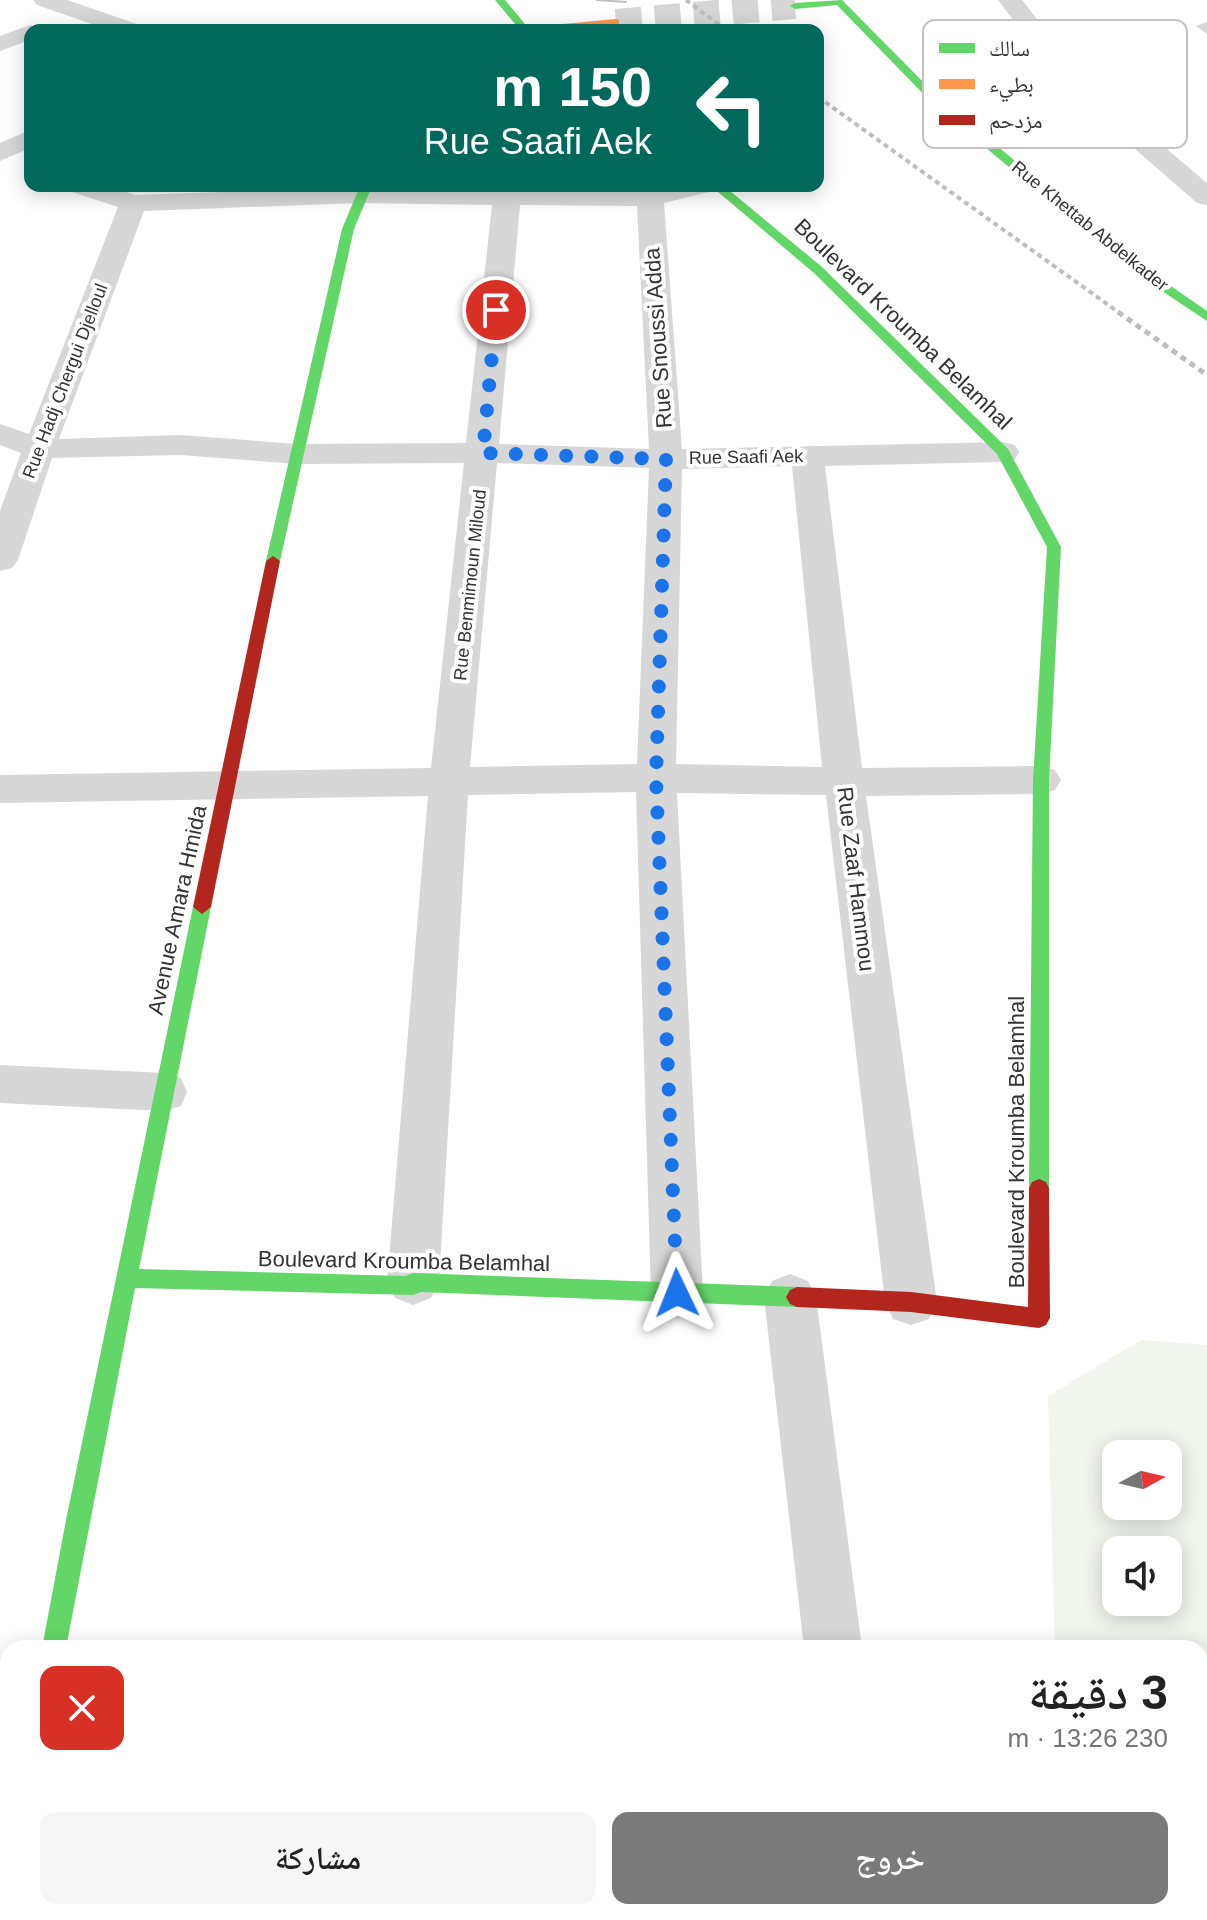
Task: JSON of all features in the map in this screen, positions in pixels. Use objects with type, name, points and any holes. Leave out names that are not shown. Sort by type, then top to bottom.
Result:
[{"type":"main road","points":[[500,0],[520,24]]},
{"type":"main road","points":[[795,6],[838,1]]},
{"type":"main road","name":"Rue Khettab Abdelkader","points":[[838,1],[923,88]]},
{"type":"main road","points":[[595,24],[616,22]]},
{"type":"main road","name":"Rue Khettab Abdelkader","points":[[993,148],[1148,276],[1207,317]]},
{"type":"main road","name":"Avenue Amara Hmida","points":[[56,1640],[164,1092],[297,454],[348,229],[363,192]]},
{"type":"main road","name":"Boulevard Kroumba Belamhal","points":[[127,1278],[413,1286],[413,1282],[911,1302],[1039,1318],[1041,780],[1054,547],[1003,452],[818,270],[724,192]]},
{"type":"street","points":[[45,0],[115,24]]},
{"type":"street","points":[[1010,0],[1025,20]]},
{"type":"street","points":[[48,24],[78,11]]},
{"type":"street","points":[[0,44],[24,34]]},
{"type":"street","points":[[0,156],[24,142]]},
{"type":"street","points":[[1150,148],[1207,197]]},
{"type":"street","points":[[0,156],[24,166]]},
{"type":"street","points":[[100,192],[133,203],[344,192]]},
{"type":"street","points":[[392,192],[650,198],[674,192]]},
{"type":"street","name":"Rue Benmimoun Miloud","points":[[413,1282],[449,783],[507,196]]},
{"type":"street","name":"Rue Snoussi Adda","points":[[650,198],[666,459],[656,778],[677,1293]]},
{"type":"street","name":"Rue Hadj Chergui Djelloul","points":[[0,560],[133,203]]},
{"type":"street","points":[[0,434],[39,449]]},
{"type":"street","name":"Rue Saafi Aek","points":[[39,449],[180,445],[297,454],[483,453],[666,459],[1003,452]]},
{"type":"street","name":"Rue Zaaf Hammou","points":[[807,456],[844,781],[911,1302]]},
{"type":"street","points":[[0,789],[656,778],[1041,780]]},
{"type":"street","points":[[0,1084],[164,1092]]},
{"type":"street","points":[[790,1297],[832,1640]]},
{"type":"shaded area","points":[[1141,1340],[1207,1345],[1207,1640],[1055,1640],[1048,1396]]},
{"type":"tunnel","points":[[616,22],[795,6]]},
{"type":"tram line","points":[[597,0],[626,2]]},
{"type":"railway","points":[[686,0],[718,24]]},
{"type":"railway","points":[[824,101],[1121,314]]},
{"type":"railway","points":[[1118,312],[1207,375]]},
{"type":"traffic: fast","points":[[500,0],[520,24]]},
{"type":"traffic: fast","points":[[837,0],[923,88]]},
{"type":"traffic: fast","points":[[795,6],[839,2]]},
{"type":"traffic: fast","points":[[993,148],[1148,276],[1207,317]]},
{"type":"traffic: fast","points":[[273,561],[348,229],[363,192]]},
{"type":"traffic: fast","points":[[724,192],[818,270],[1003,452],[1054,547],[1041,780],[1039,1188]]},
{"type":"traffic: fast","points":[[55,1640],[202,907]]},
{"type":"traffic: fast","points":[[127,1278],[413,1286],[413,1282],[797,1297]]},
{"type":"traffic: slow","points":[[595,24],[616,22]]},
{"type":"traffic: jam","points":[[202,907],[273,561]]},
{"type":"traffic: jam","points":[[797,1297],[911,1302],[1039,1318],[1039,1188]]},
{"type":"route","points":[[496,310],[483,453],[666,459],[656,778],[677,1293]]}]
